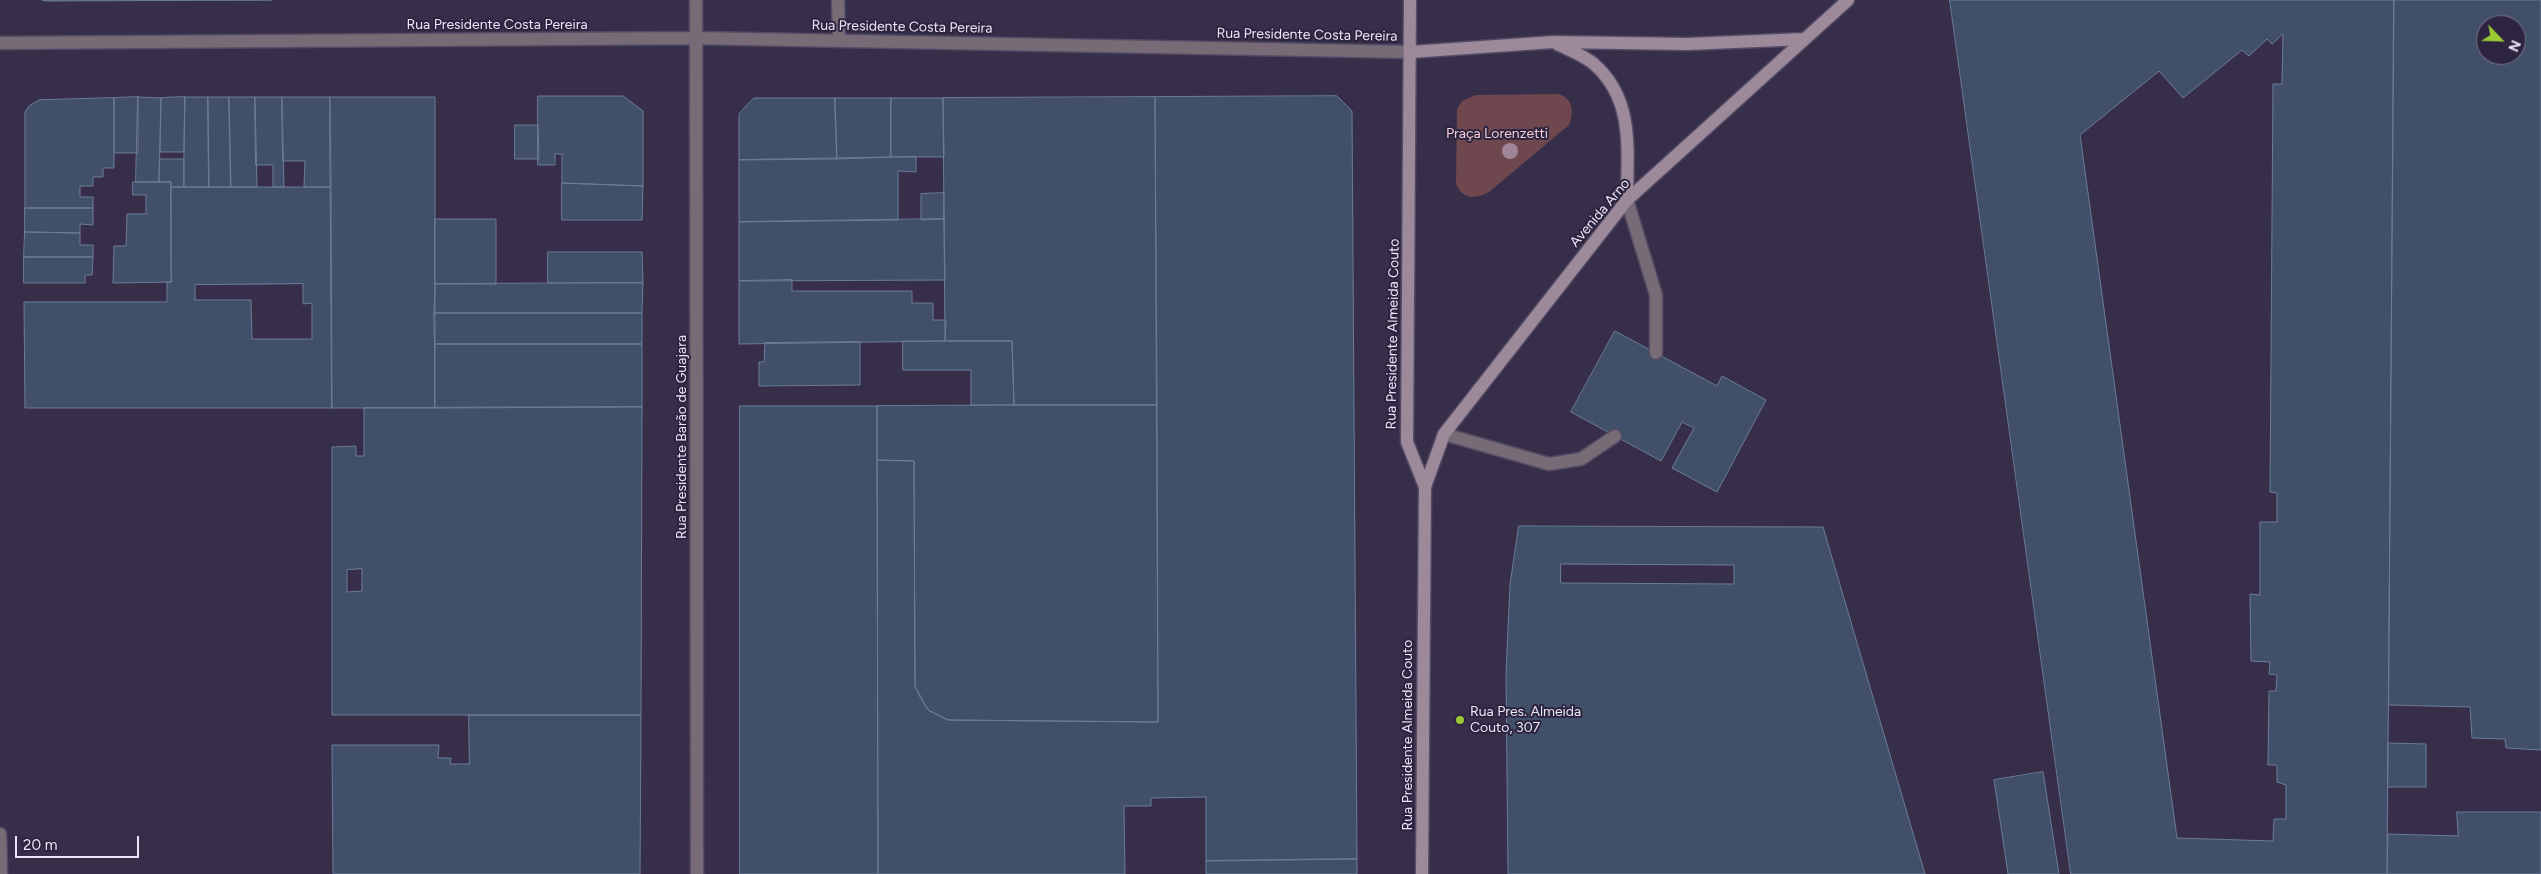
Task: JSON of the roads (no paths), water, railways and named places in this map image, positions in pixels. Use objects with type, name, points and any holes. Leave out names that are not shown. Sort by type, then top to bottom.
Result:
[{"type":"main road","name":"Rua Presidente Almeida Couto","points":[[1410,0],[1407,442],[1425,487],[1422,874]]},
{"type":"main road","name":"Avenida Arno","points":[[1425,487],[1444,434],[1627,200],[1848,0]]},
{"type":"main road","name":"Rua Presidente Costa Pereira","points":[[1411,52],[1553,42],[1688,44],[1804,39]]},
{"type":"main road","points":[[1553,42],[1593,63],[1611,82],[1622,103],[1627,141],[1627,200]]},
{"type":"street","name":"Rua Presidente Barão de Guajara","points":[[696,0],[697,874]]},
{"type":"street","points":[[838,0],[839,41]]},
{"type":"street","name":"Rua Presidente Costa Pereira","points":[[0,43],[696,38],[1411,52]]},
{"type":"street","points":[[1627,200],[1656,295],[1656,353]]},
{"type":"street","points":[[1444,434],[1548,464],[1581,459],[1615,436]]},
{"type":"street","points":[[0,834],[1,874]]},
{"type":"place","name":"Rua Pres. Almeida Couto, 307","points":[[1460,720]]},
{"type":"park label","name":"Praça Lorenzetti","points":[[1497,134]]}]
